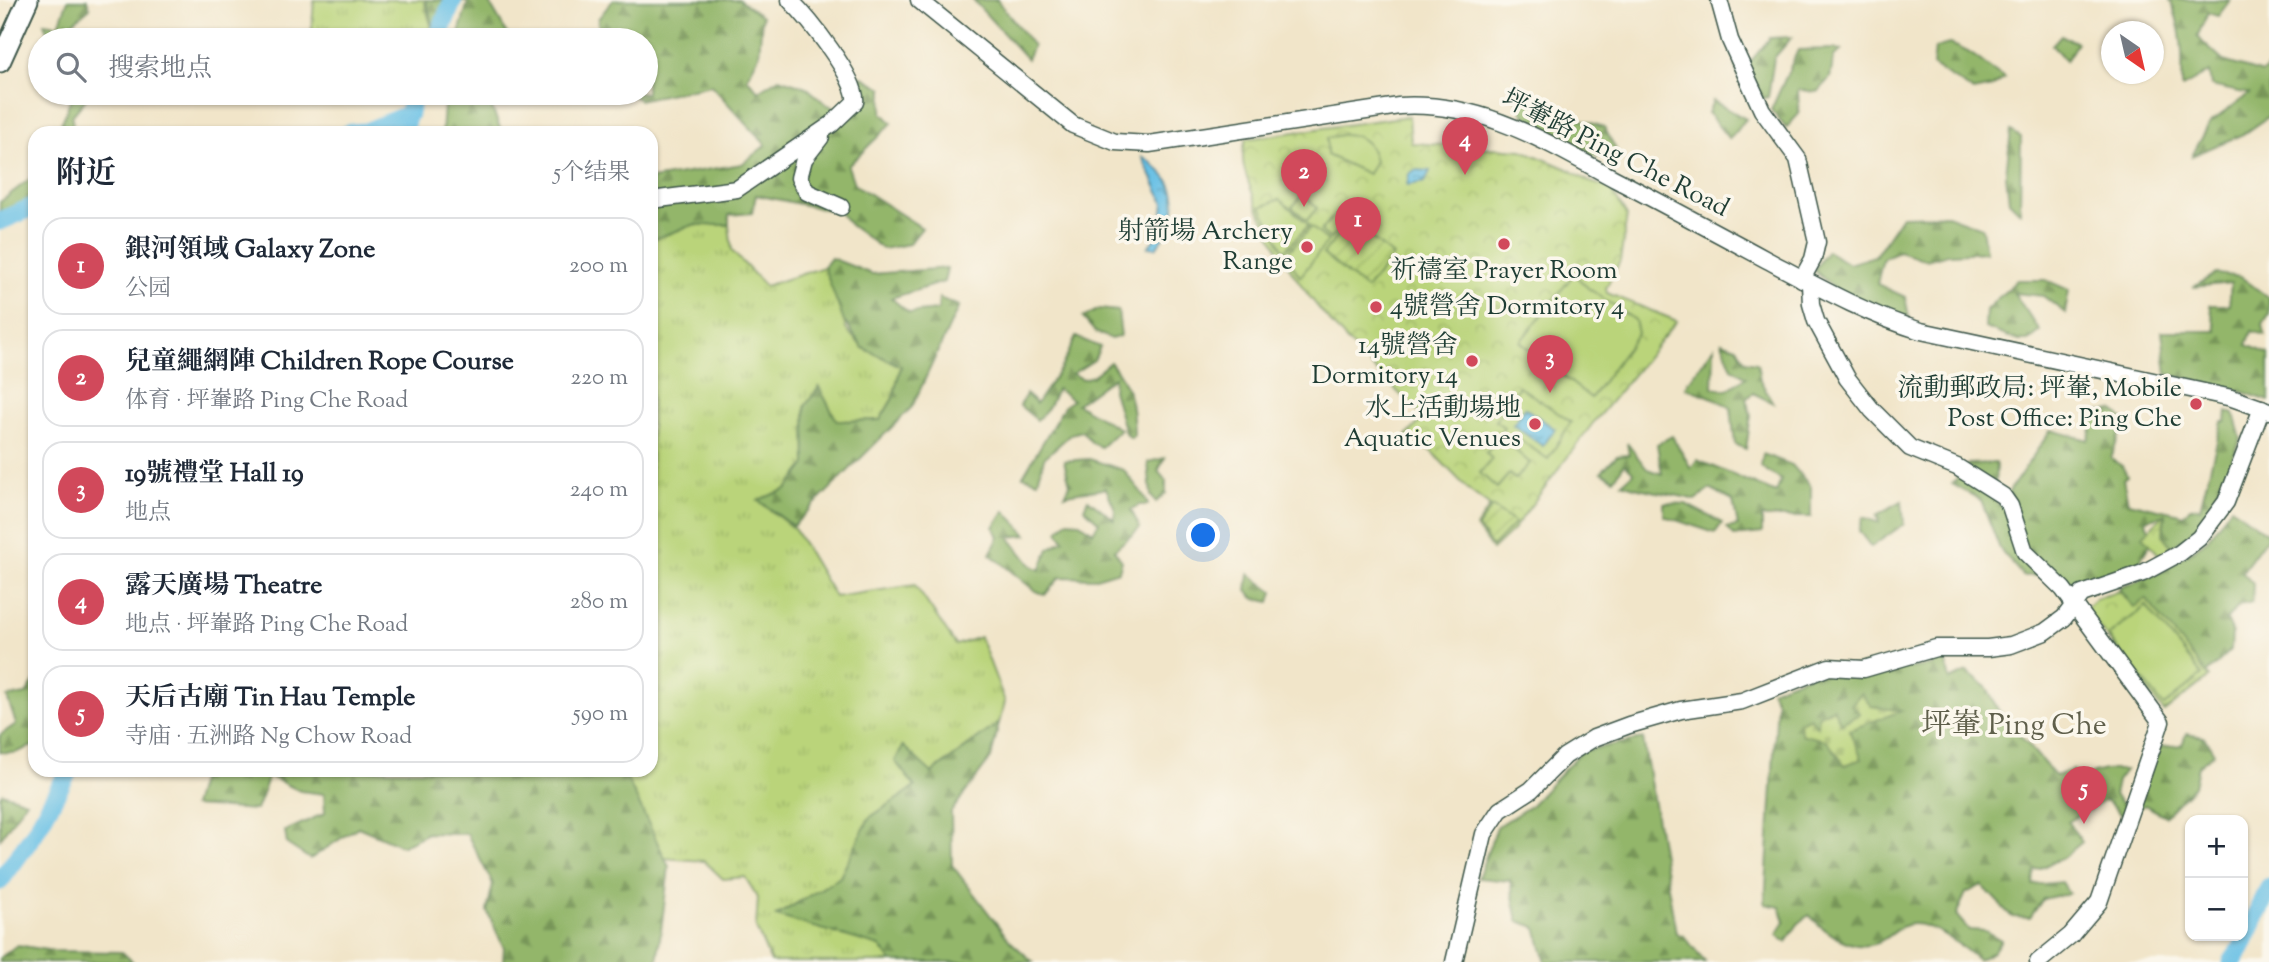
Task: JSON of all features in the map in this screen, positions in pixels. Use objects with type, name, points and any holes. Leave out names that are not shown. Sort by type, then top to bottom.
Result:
[{"type":"main road","points":[[0,62],[27,0]]},
{"type":"street","points":[[658,199],[737,189],[832,124],[852,106],[856,96],[808,18],[790,0]]},
{"type":"street","name":"坪輋路 Ping Che Road","points":[[919,0],[1067,121],[1098,137],[1124,143],[1149,144],[1399,106],[1426,105],[1467,110],[1523,130],[1867,313],[1922,331],[2212,393],[2266,409]]},
{"type":"street","points":[[1719,0],[1730,40],[1762,110],[1798,159],[1816,242],[1806,281],[1811,304],[1816,321],[1847,378],[1872,410],[1910,448],[1957,467],[2003,496],[2010,506],[2025,552],[2062,587],[2161,722],[2099,902],[2071,935],[2038,962]]},
{"type":"street","points":[[832,124],[804,159],[799,178],[807,192],[841,207]]},
{"type":"street","points":[[1454,962],[1484,834],[1500,810],[1531,790],[1565,756],[1594,738],[1681,710],[1742,701],[1829,667],[1864,669],[1936,648],[2011,645],[2045,632],[2064,618],[2086,592],[2143,573],[2170,559],[2199,538],[2226,502],[2266,409]]},
{"type":"green space","points":[[68,0],[87,0],[90,8],[72,23],[72,28],[46,28],[44,23],[59,25]]},
{"type":"green space","points":[[314,0],[424,0],[432,28],[312,28]]},
{"type":"green space","points":[[426,0],[450,0],[433,27]]},
{"type":"green space","points":[[459,0],[493,0],[490,4],[504,28],[460,28],[468,2]]},
{"type":"green space","points":[[613,0],[739,0],[762,16],[759,55],[747,78],[758,91],[779,78],[806,87],[826,104],[845,113],[861,76],[883,88],[882,113],[892,123],[848,166],[854,184],[922,228],[909,244],[883,249],[850,225],[839,212],[756,195],[752,213],[729,215],[729,225],[693,225],[658,238],[658,178],[742,164],[766,145],[711,85],[658,96],[658,28],[599,28],[598,19]]},
{"type":"green space","points":[[973,0],[997,0],[1033,46],[1027,59]]},
{"type":"green space","points":[[2170,0],[2230,0],[2218,16],[2208,13],[2197,37],[2223,61],[2263,73],[2269,66],[2269,116],[2243,134],[2192,156],[2210,123],[2249,94],[2211,86],[2209,72],[2182,87],[2180,32]]},
{"type":"green space","points":[[2061,35],[2077,43],[2066,61],[2052,45]]},
{"type":"green space","points":[[1792,37],[1774,58],[1768,97],[1751,102],[1744,94],[1735,66],[1752,60],[1770,38]]},
{"type":"green space","points":[[1949,44],[1971,54],[2005,78],[1992,87],[1973,91],[1933,66],[1935,48]]},
{"type":"green space","points":[[1798,50],[1841,51],[1834,56],[1830,78],[1817,92],[1798,90],[1799,114],[1786,128],[1771,110]]},
{"type":"green space","points":[[1516,98],[1604,127],[1621,159],[1584,155],[1525,117]]},
{"type":"green space","points":[[1713,101],[1746,119],[1729,139],[1708,113]]},
{"type":"green space","points":[[68,105],[81,105],[72,116],[73,126],[61,123]]},
{"type":"green space","points":[[444,105],[491,105],[499,126],[443,126]]},
{"type":"green space","points":[[1409,116],[1411,143],[1522,150],[1568,169],[1590,182],[1610,188],[1627,216],[1620,261],[1606,288],[1607,293],[1677,321],[1593,423],[1512,531],[1492,550],[1476,527],[1490,506],[1470,491],[1431,451],[1406,437],[1424,417],[1350,344],[1305,291],[1269,232],[1244,170],[1246,139]]},
{"type":"green space","points":[[2011,131],[2021,137],[2020,212],[2009,201],[2006,174]]},
{"type":"green space","points":[[1345,134],[1365,141],[1371,149],[1375,161],[1368,174],[1327,155],[1327,138]]},
{"type":"green space","points":[[28,180],[28,216],[0,228],[0,202]]},
{"type":"green space","points":[[1303,195],[1317,208],[1307,220],[1292,207]]},
{"type":"green space","points":[[1280,199],[1309,225],[1284,251],[1261,207]]},
{"type":"green space","points":[[1338,210],[1348,218],[1330,239],[1321,231]]},
{"type":"green space","points":[[1947,215],[1982,228],[1986,252],[1948,254],[1926,260],[1899,251],[1883,258],[1877,284],[1905,297],[1909,317],[1844,297],[1814,270],[1827,251],[1849,264],[1875,256],[1902,216]]},
{"type":"green space","points":[[1350,221],[1393,256],[1366,289],[1323,254]]},
{"type":"green space","points":[[701,222],[729,225],[732,251],[765,286],[824,267],[836,286],[846,329],[863,348],[901,366],[893,398],[880,420],[837,421],[819,388],[805,406],[806,464],[787,489],[759,501],[795,530],[835,597],[915,585],[956,645],[980,637],[1005,702],[999,723],[931,773],[903,747],[915,787],[869,819],[841,877],[777,915],[880,946],[892,962],[771,962],[756,928],[758,898],[745,877],[723,879],[704,861],[663,858],[625,777],[658,777],[658,237]]},
{"type":"green space","name":"射箭場 Archery Range","points":[[1311,227],[1328,241],[1300,277],[1286,254]]},
{"type":"green space","points":[[831,258],[872,274],[947,268],[944,282],[891,298],[909,313],[938,310],[939,298],[959,306],[912,407],[793,526],[758,500],[787,489],[806,464],[805,406],[819,387],[837,421],[880,420],[893,398],[901,366],[863,348],[843,319],[824,267]]},
{"type":"green space","points":[[1574,274],[1588,288],[1635,320],[1638,333],[1591,398],[1520,342]]},
{"type":"green space","points":[[2216,274],[2241,277],[2269,298],[2269,314],[2263,324],[2265,335],[2252,331],[2247,345],[2269,354],[2269,401],[2167,374],[2162,331],[2216,331],[2210,305],[2229,305],[2231,283],[2193,287]]},
{"type":"green space","points":[[2017,280],[2046,280],[2069,290],[2065,313],[2043,296],[2014,293],[2040,331],[2029,341],[2019,341],[1985,328],[1986,310]]},
{"type":"green space","points":[[1099,309],[1118,311],[1121,336],[1111,339],[1095,332],[1083,318]]},
{"type":"green space","points":[[1076,337],[1100,347],[1094,360],[1072,374],[1083,379],[1093,376],[1110,362],[1130,396],[1134,435],[1131,438],[1125,433],[1113,390],[1114,377],[1077,404],[1120,429],[1101,447],[1092,443],[1082,431],[1071,434],[1044,458],[1038,481],[1023,476],[1065,405],[1073,400],[1057,389],[1048,408],[1037,420],[1020,406],[1026,394],[1036,404],[1061,368]]},
{"type":"green space","points":[[1722,342],[1737,347],[1745,361],[1757,363],[1760,380],[1773,403],[1753,393],[1746,399],[1751,415],[1746,449],[1735,444],[1731,408],[1685,387],[1714,347],[1713,388],[1727,390],[1746,377],[1732,368]]},
{"type":"green space","name":"水上活動場地 Aquatic Venues","points":[[1519,386],[1571,422],[1548,459],[1513,435],[1508,436],[1501,432],[1504,427],[1495,421]]},
{"type":"green space","points":[[2113,410],[2124,420],[2111,459],[2122,466],[2127,476],[2123,479],[2128,502],[2184,515],[2190,507],[2200,508],[2222,422],[2226,422],[2227,411],[2234,414],[2241,439],[2201,528],[2172,547],[2163,536],[2165,515],[2145,520],[2153,539],[2136,567],[2123,579],[2106,576],[2081,585],[2072,585],[2046,578],[2023,576],[2000,549],[1981,500],[1952,484],[1968,464],[1996,463],[1995,487],[1990,492],[1999,506],[2051,430],[2088,440],[2096,412]]},
{"type":"green space","points":[[1672,436],[1691,468],[1697,460],[1776,493],[1781,480],[1761,467],[1763,454],[1792,465],[1811,487],[1811,517],[1762,517],[1762,533],[1734,536],[1727,528],[1738,526],[1733,501],[1710,489],[1696,500],[1622,483],[1634,473],[1625,464],[1614,479],[1601,472],[1617,456],[1629,455],[1627,443],[1647,469],[1662,474],[1657,444]]},
{"type":"green space","points":[[1500,437],[1530,463],[1515,479],[1509,474],[1497,488],[1480,473],[1492,459],[1486,453]]},
{"type":"green space","points":[[1165,458],[1158,471],[1166,481],[1166,493],[1156,502],[1151,496],[1148,462]]},
{"type":"green space","points":[[1089,459],[1124,470],[1148,505],[1139,505],[1131,510],[1140,528],[1114,550],[1122,561],[1119,571],[1096,578],[1060,577],[1045,595],[1034,590],[990,554],[999,537],[994,527],[1005,511],[1027,535],[1009,537],[1031,565],[1040,570],[1049,549],[1064,540],[1058,531],[1067,521],[1079,522],[1093,532],[1099,522],[1084,508],[1088,499],[1114,519],[1115,509],[1106,488],[1065,495],[1070,484],[1064,461]]},
{"type":"green space","points":[[1902,501],[1904,524],[1871,547],[1859,531],[1863,517],[1879,523],[1877,515]]},
{"type":"green space","points":[[1664,503],[1686,504],[1722,523],[1715,533],[1664,516]]},
{"type":"green space","points":[[1492,507],[1515,523],[1492,547],[1478,527]]},
{"type":"green space","points":[[2231,507],[2269,535],[2242,572],[2253,584],[2252,602],[2240,605],[2226,620],[2232,633],[2231,650],[2206,674],[2146,599],[2134,608],[2119,588],[2163,571],[2208,539]]},
{"type":"green space","points":[[2164,514],[2163,536],[2172,547],[2159,555],[2143,536]]},
{"type":"green space","points":[[1249,574],[1273,592],[1270,602],[1254,598],[1247,591]]},
{"type":"green space","points":[[2119,591],[2134,607],[2146,599],[2209,677],[2164,712],[2085,609],[2096,599]]},
{"type":"green space","points":[[2146,606],[2202,675],[2164,706],[2108,636]]},
{"type":"green space","points":[[1943,650],[1950,680],[1967,672],[1987,688],[1998,710],[2055,776],[2073,770],[2082,776],[2105,770],[2125,770],[2117,781],[2114,795],[2123,805],[2135,793],[2161,747],[2182,745],[2186,734],[2204,737],[2214,753],[2198,766],[2194,786],[2165,816],[2145,805],[2121,815],[2106,800],[2068,822],[2082,842],[2064,857],[2034,871],[2033,885],[2062,882],[2069,893],[2043,899],[2030,918],[2012,917],[1982,885],[1966,893],[1956,915],[1969,930],[1985,931],[2001,940],[1993,952],[1978,960],[1939,932],[1913,924],[1901,927],[1874,944],[1864,945],[1853,944],[1833,935],[1809,915],[1798,924],[1786,942],[1777,935],[1785,921],[1780,907],[1765,904],[1777,702],[1771,690],[1819,671],[1902,660],[1910,668],[1934,665],[1935,651]]},
{"type":"green space","points":[[28,691],[28,748],[15,753],[0,752],[0,735],[16,724],[7,697],[26,694]]},
{"type":"green space","points":[[1861,693],[1871,706],[1901,711],[1849,730],[1862,759],[1845,765],[1827,741],[1801,734],[1800,722],[1810,717],[1817,727],[1819,715],[1833,708],[1841,723],[1860,714],[1851,705]]},
{"type":"green space","points":[[999,723],[991,758],[951,812],[952,865],[1010,941],[1033,962],[892,962],[880,946],[776,916],[840,877],[869,818],[915,787],[895,761],[903,746],[932,773]]},
{"type":"green space","points":[[1643,739],[1676,933],[1684,936],[1705,962],[1546,962],[1536,927],[1518,921],[1510,881],[1478,878],[1497,827],[1530,806],[1582,751]]},
{"type":"green space","points":[[201,777],[269,777],[256,810],[193,806]]},
{"type":"green space","points":[[271,777],[626,777],[669,867],[657,962],[503,962],[504,948],[487,911],[493,884],[467,834],[427,833],[402,846],[358,827],[310,859],[287,844],[285,831],[325,813],[324,794],[300,791]]},
{"type":"green space","points":[[2,793],[26,801],[0,839],[0,796]]},
{"type":"green space","points":[[17,945],[53,951],[122,952],[133,962],[0,962],[0,958]]},
{"type":"water","points":[[1142,157],[1151,162],[1167,179],[1174,198],[1172,218],[1156,248],[1148,247],[1160,232],[1164,203]]},
{"type":"water","points":[[1415,170],[1430,171],[1425,182],[1407,185],[1409,174]]},
{"type":"water","points":[[1525,408],[1555,429],[1543,446],[1513,425]]},
{"type":"waterway","points":[[442,28],[453,0]]},
{"type":"waterway","points":[[404,126],[411,105]]},
{"type":"waterway","points":[[380,126],[409,114]]},
{"type":"waterway","points":[[0,221],[28,209]]},
{"type":"waterway","points":[[0,881],[34,834],[65,777]]},
{"type":"waterway","points":[[2232,962],[2241,949],[2269,888]]},
{"type":"place","name":"露天廣場 Theatre","points":[[1465,175]]},
{"type":"place","name":"兒童繩網陣 Children Rope Course","points":[[1304,207]]},
{"type":"place","name":"祈禱室 Prayer Room","points":[[1504,244]]},
{"type":"place","name":"射箭場 Archery Range","points":[[1307,247]]},
{"type":"place","name":"銀河領域 Galaxy Zone","points":[[1358,255]]},
{"type":"place","name":"4號營舍 Dormitory 4","points":[[1376,307]]},
{"type":"place","name":"14號營舍 Dormitory 14","points":[[1472,361]]},
{"type":"place","name":"19號禮堂 Hall 19","points":[[1550,393]]},
{"type":"place","name":"流動郵政局: 坪輋, Mobile Post Office: Ping Che","points":[[2196,404]]},
{"type":"place","name":"水上活動場地 Aquatic Venues","points":[[1535,424]]},
{"type":"place","name":"天后古廟 Tin Hau Temple","points":[[2084,824]]},
{"type":"district","name":"坪輋 Ping Che","points":[[2014,726]]}]
